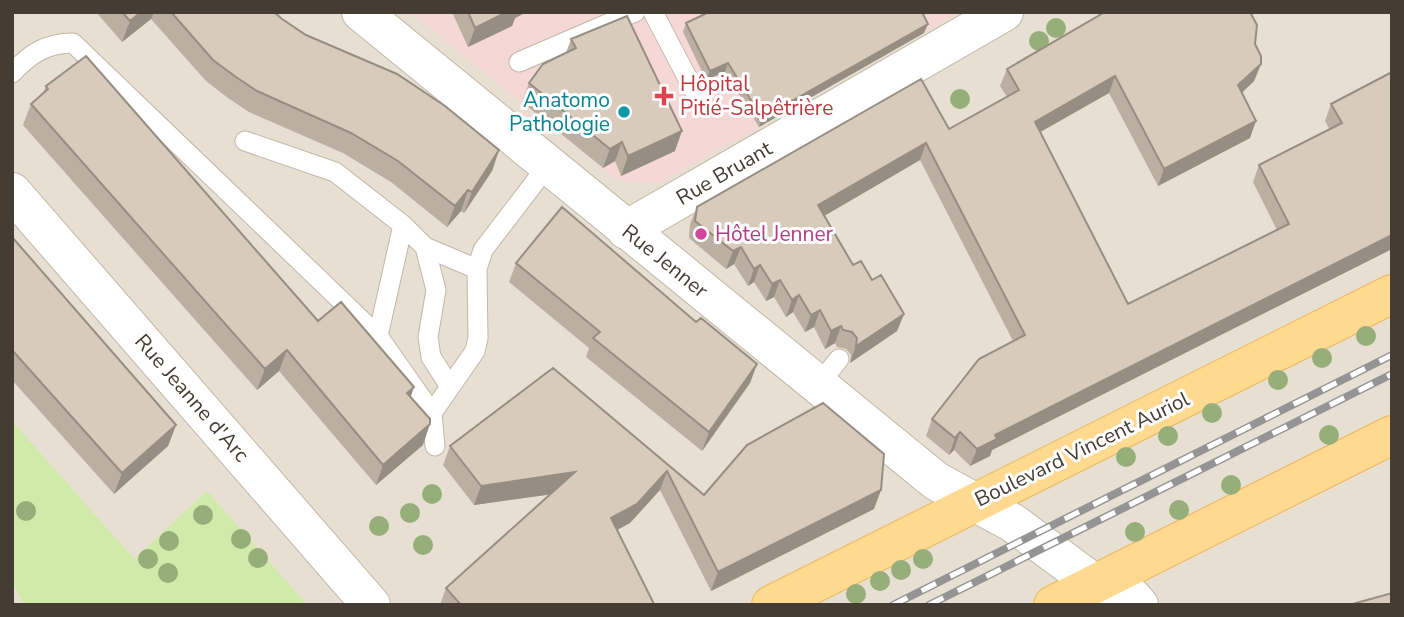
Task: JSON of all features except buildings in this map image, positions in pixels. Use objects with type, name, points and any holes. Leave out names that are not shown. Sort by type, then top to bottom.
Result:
[{"type":"main road","name":"Boulevard Vincent Auriol","points":[[771,605],[1392,294]]},
{"type":"main road","points":[[1053,605],[1392,435]]},
{"type":"street","name":"Rue Jenner","points":[[361,12],[626,230],[829,372],[936,481],[1013,523],[1094,584],[1131,596],[1139,605]]},
{"type":"street","name":"Rue Bruant","points":[[626,230],[1004,12]]},
{"type":"street","name":"Rue Jeanne d'Arc","points":[[12,192],[371,605]]},
{"type":"lane","points":[[519,62],[635,12]]},
{"type":"lane","points":[[653,12],[699,100]]},
{"type":"lane","points":[[12,73],[30,54],[58,43],[73,43],[378,336],[432,413],[435,446]]},
{"type":"lane","points":[[246,141],[335,172],[403,225],[425,247],[477,268]]},
{"type":"lane","points":[[432,413],[475,351],[478,338],[477,268],[483,250],[548,165]]},
{"type":"lane","points":[[378,336],[403,225]]},
{"type":"lane","points":[[425,247],[436,290],[428,337],[431,357],[449,385]]},
{"type":"shaded area","points":[[12,12],[1392,12],[1392,605],[12,605]]},
{"type":"shaded area","name":"Hôpital Pitié-Salpêtrière","points":[[410,12],[961,12],[660,183],[617,180]]},
{"type":"green space","points":[[12,421],[134,559],[207,491],[307,605],[24,605],[12,581]]},
{"type":"railway","points":[[893,605],[1392,355]]},
{"type":"railway","points":[[929,605],[1392,374]]},
{"type":"place","name":"Hôpital Pitié-Salpêtrière","points":[[664,96]]},
{"type":"place","name":"Anatomo Pathologie","points":[[624,112]]},
{"type":"place","name":"Hôtel Jenner","points":[[701,234]]}]
